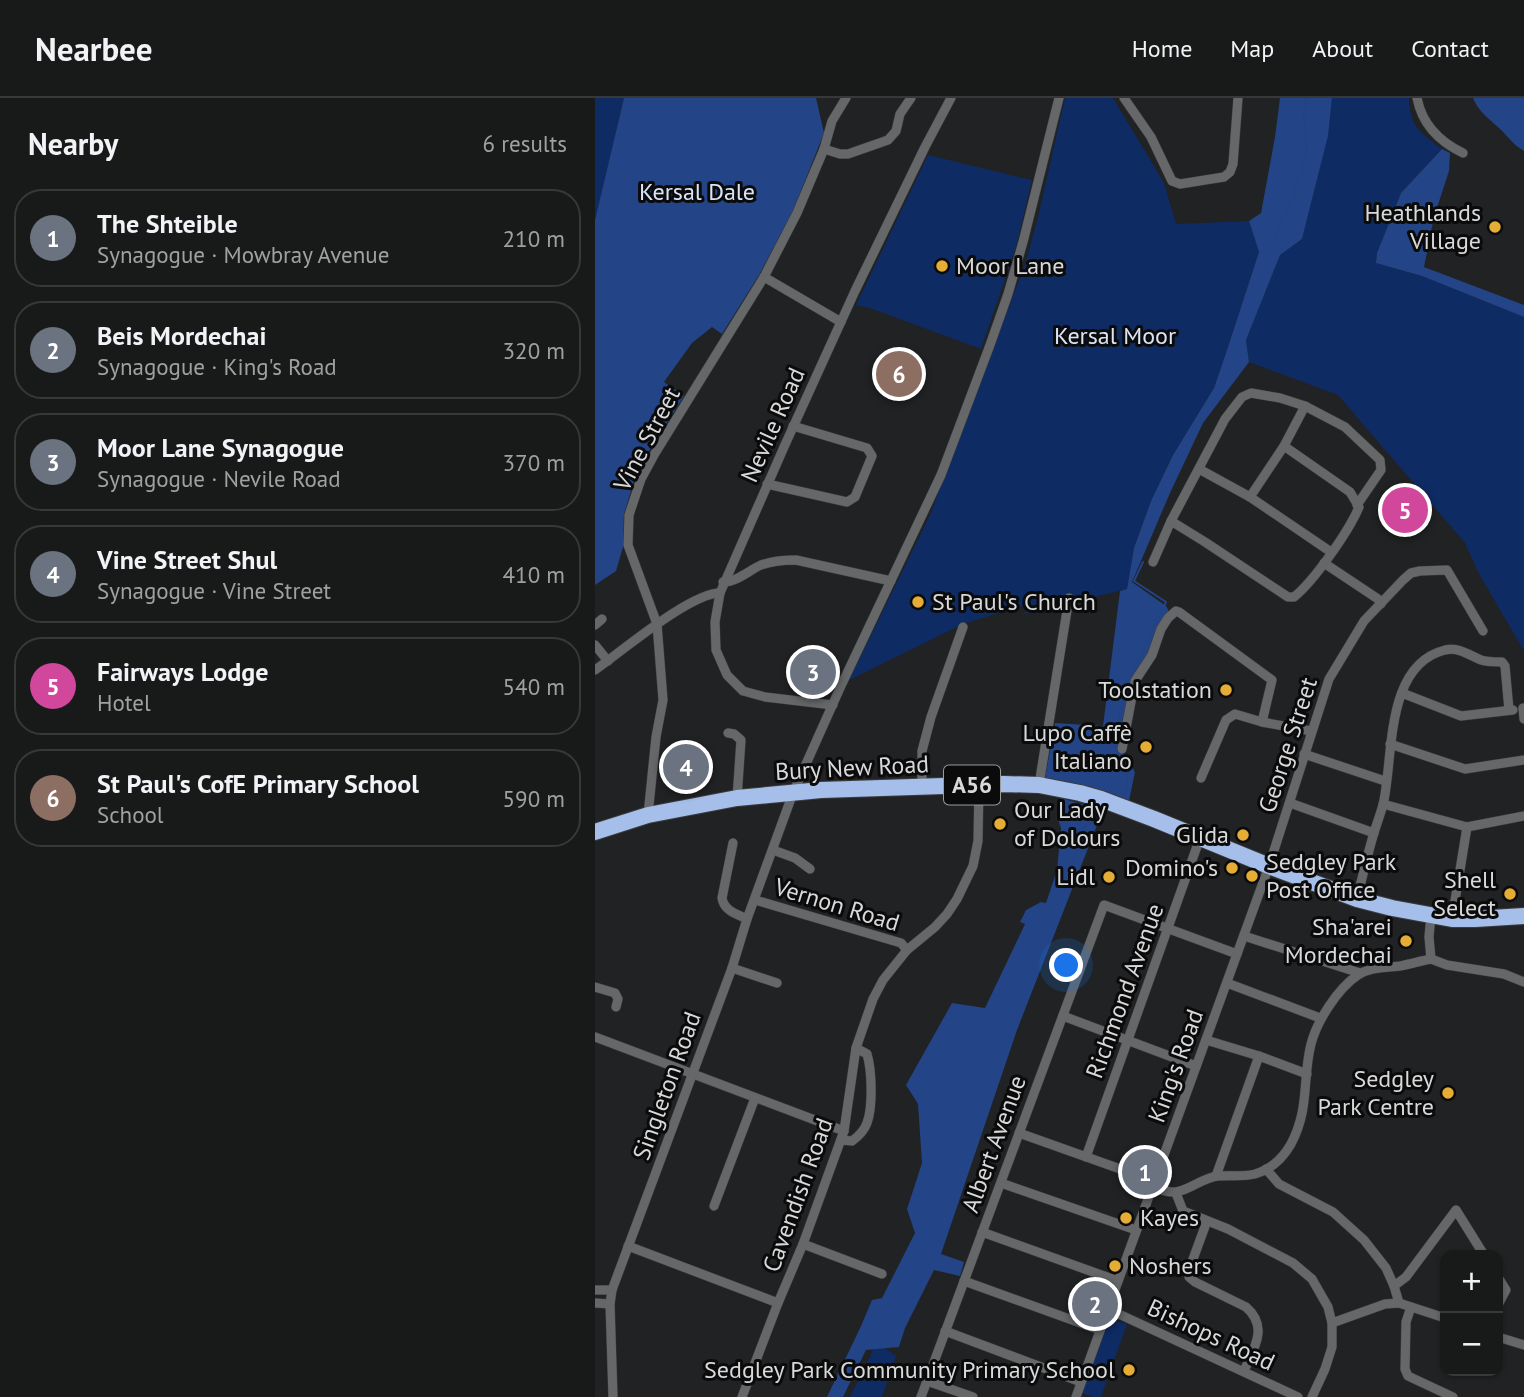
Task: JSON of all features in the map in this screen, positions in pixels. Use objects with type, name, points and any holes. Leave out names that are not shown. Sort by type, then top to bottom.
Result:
[{"type":"highway","name":"Bury New Road","points":[[595,832],[648,815],[737,798],[821,790],[1039,785],[1101,799],[1357,898]]},
{"type":"highway","points":[[1357,898],[1392,908],[1452,919],[1524,916]]},
{"type":"street","name":"Vine Street","points":[[648,815],[656,737],[663,700],[657,624],[628,545],[629,515],[641,479],[654,455],[764,277],[797,214],[824,149],[832,121],[846,98]]},
{"type":"street","points":[[824,149],[848,154],[888,140],[896,131],[900,114],[911,98]]},
{"type":"street","name":"Nevile Road","points":[[832,705],[765,697],[743,691],[727,675],[716,650],[715,622],[719,593],[841,322],[951,98]]},
{"type":"street","points":[[793,793],[941,475],[1008,294],[1059,98]]},
{"type":"street","points":[[1124,98],[1151,137],[1172,181],[1179,184],[1224,177],[1230,172],[1233,164],[1238,98]]},
{"type":"street","points":[[1417,98],[1420,110],[1431,129],[1463,153]]},
{"type":"street","points":[[764,277],[841,322]]},
{"type":"street","points":[[1153,562],[1225,419],[1242,397],[1251,393],[1305,406],[1345,427],[1380,460],[1381,470],[1357,505]]},
{"type":"street","points":[[1250,497],[1284,446],[1305,406]]},
{"type":"street","points":[[767,484],[847,502],[855,497],[872,456],[867,448],[793,426]]},
{"type":"street","points":[[1171,522],[1288,597],[1294,597],[1303,590],[1324,563],[1354,520],[1359,507],[1350,492],[1284,446]]},
{"type":"street","points":[[1199,469],[1250,497],[1331,552]]},
{"type":"street","points":[[723,582],[733,581],[762,565],[787,560],[891,581]]},
{"type":"street","points":[[1324,563],[1378,599],[1381,604]]},
{"type":"street","name":"George Street","points":[[1269,866],[1325,688],[1333,670],[1364,621],[1411,573],[1447,570],[1483,631]]},
{"type":"street","points":[[595,670],[657,624],[706,594],[719,593]]},
{"type":"street","points":[[1039,785],[1069,598]]},
{"type":"street","points":[[1122,749],[1135,681],[1152,655],[1161,629],[1173,612],[1179,612],[1272,680],[1262,722]]},
{"type":"street","points":[[922,787],[922,751],[963,627]]},
{"type":"street","points":[[595,645],[608,661]]},
{"type":"street","points":[[1357,898],[1383,804],[1397,708],[1415,669],[1426,658],[1444,650],[1458,650],[1481,660],[1504,663],[1517,709],[1524,719]]},
{"type":"street","points":[[1402,693],[1461,716],[1517,709]]},
{"type":"street","points":[[1201,778],[1220,732],[1235,714],[1311,731]]},
{"type":"street","points":[[728,733],[741,740],[737,798]]},
{"type":"street","points":[[1390,744],[1465,769],[1524,760]]},
{"type":"street","points":[[1304,754],[1385,781]]},
{"type":"street","name":"Cavendish Road","points":[[743,1397],[843,1135],[856,1048],[877,989],[907,950],[947,914],[973,866],[978,841],[979,785]]},
{"type":"street","name":"Singleton Road","points":[[613,1397],[610,1304],[612,1290],[793,793]]},
{"type":"street","points":[[1290,803],[1374,833]]},
{"type":"street","points":[[1383,804],[1467,827],[1524,816]]},
{"type":"street","points":[[1452,919],[1467,827]]},
{"type":"street","name":"Richmond Avenue","points":[[1086,1157],[1201,838]]},
{"type":"street","points":[[733,844],[722,898],[723,906],[747,919]]},
{"type":"street","points":[[773,850],[810,869]]},
{"type":"street","name":"King's Road","points":[[1076,1397],[1269,866]]},
{"type":"street","name":"Vernon Road","points":[[755,900],[901,943],[907,950]]},
{"type":"street","name":"Albert Avenue","points":[[922,1397],[1104,905],[1168,929]]},
{"type":"street","points":[[1431,915],[1431,959]]},
{"type":"street","points":[[1168,929],[1237,954]]},
{"type":"street","points":[[1244,936],[1360,973]]},
{"type":"street","points":[[1176,1193],[1216,1176],[1258,1173],[1277,1163],[1287,1152],[1303,1117],[1310,1047],[1320,1018],[1360,973],[1431,959],[1447,965],[1504,974],[1524,982]]},
{"type":"street","points":[[731,968],[777,983]]},
{"type":"street","points":[[1227,983],[1320,1018]]},
{"type":"street","points":[[595,987],[615,993],[618,999],[617,1007]]},
{"type":"street","points":[[1063,1016],[1196,1066]]},
{"type":"street","points":[[595,1037],[755,1098],[852,1141],[860,1135],[868,1122],[871,1068],[867,1054],[856,1048]]},
{"type":"street","points":[[1206,1040],[1307,1074]]},
{"type":"street","points":[[1216,1176],[1259,1056]]},
{"type":"street","points":[[714,1206],[755,1098]]},
{"type":"street","points":[[1019,1133],[1176,1193],[1183,1211],[1228,1229],[1293,1263],[1312,1279],[1328,1307],[1332,1323],[1332,1347],[1312,1397]]},
{"type":"street","points":[[1266,1169],[1279,1184],[1333,1212],[1364,1240],[1386,1268],[1399,1303]]},
{"type":"street","points":[[1001,1183],[1136,1230]]},
{"type":"street","points":[[1394,1286],[1406,1277],[1456,1210],[1481,1250]]},
{"type":"street","points":[[1207,1222],[1189,1269],[1189,1277],[1246,1307],[1259,1323],[1258,1338],[1244,1371]]},
{"type":"street","points":[[982,1232],[1118,1281]]},
{"type":"street","points":[[803,1244],[881,1273]]},
{"type":"street","points":[[628,1246],[778,1303]]},
{"type":"street","points":[[964,1282],[1100,1330]]},
{"type":"street","points":[[595,1290],[612,1290]]},
{"type":"street","points":[[595,1303],[610,1304]]},
{"type":"street","points":[[1332,1323],[1385,1304],[1399,1303],[1440,1316]]},
{"type":"street","points":[[1411,1307],[1406,1322],[1405,1369],[1408,1376],[1453,1397]]},
{"type":"street","name":"Bishops Road","points":[[1108,1309],[1298,1397]]},
{"type":"street","points":[[945,1331],[1081,1382]]},
{"type":"street","points":[[1503,1338],[1524,1345]]},
{"type":"street","points":[[927,1381],[973,1397]]},
{"type":"green space","points":[[595,98],[624,98],[595,220]]},
{"type":"green space","name":"Kersal Dale","points":[[624,98],[816,98],[824,133],[793,211],[759,275],[722,334],[712,327],[692,343],[664,382],[684,396],[635,478],[624,514],[623,547],[616,571],[595,585],[595,220]]},
{"type":"green space","name":"Kersal Moor","points":[[1065,98],[1113,98],[1164,183],[1176,224],[1249,221],[1259,252],[1214,388],[1173,455],[1151,501],[1134,548],[1127,589],[1025,614],[1028,604],[963,624],[849,680],[931,513],[1025,265]]},
{"type":"green space","points":[[1280,98],[1332,98],[1328,136],[1302,239],[1280,255],[1246,340],[1249,362],[1203,423],[1132,582],[1166,606],[1170,613],[1133,681],[1117,741],[1135,772],[1129,801],[1045,778],[1055,723],[1103,726],[1120,591],[1127,589],[1134,548],[1151,501],[1173,455],[1214,388],[1259,252],[1249,221],[1261,213]]},
{"type":"green space","points":[[1332,98],[1409,98],[1414,123],[1442,149],[1401,193],[1377,253],[1376,263],[1422,276],[1524,317],[1524,651],[1478,572],[1465,543],[1338,395],[1249,362],[1246,340],[1280,255],[1302,239],[1328,136]]},
{"type":"green space","points":[[1473,98],[1524,98],[1524,151],[1484,114]]},
{"type":"green space","points":[[1442,149],[1450,153],[1449,171],[1434,217],[1424,267],[1524,305],[1524,317],[1422,276],[1376,263],[1377,253],[1401,193]]},
{"type":"green space","name":"Moor Lane","points":[[928,155],[1032,180],[1016,247],[981,349],[856,305]]},
{"type":"green space","points":[[1061,798],[1103,810],[1017,1030],[941,1254],[964,1262],[960,1276],[934,1270],[905,1328],[899,1347],[866,1350],[843,1397],[827,1397],[872,1300],[882,1298],[915,1233],[907,1209],[922,1163],[918,1104],[906,1085],[952,1003],[985,1008],[1025,924],[1020,922],[1026,910],[1041,902],[1046,903],[1057,870]]},
{"type":"green space","points":[[1109,1319],[1127,1324],[1101,1397],[1093,1397],[1082,1393]]},
{"type":"green space","points":[[877,1342],[896,1356],[882,1397],[850,1397]]},
{"type":"waterway","points":[[1274,239],[1293,197],[1307,155],[1304,112],[1307,98]]},
{"type":"waterway","points":[[1125,796],[1127,777],[1114,741],[1128,680],[1166,602],[1134,581],[1143,562]]},
{"type":"waterway","points":[[1070,883],[1078,841],[1084,827],[1104,812]]},
{"type":"place","name":"Heathlands Village","points":[[1495,227]]},
{"type":"place","name":"Moor Lane","points":[[942,266]]},
{"type":"place","name":"St Paul's CofE Primary School","points":[[899,374]]},
{"type":"place","name":"Fairways Lodge","points":[[1405,510]]},
{"type":"place","name":"St Paul's Church","points":[[918,602]]},
{"type":"place","name":"Moor Lane Synagogue","points":[[813,672]]},
{"type":"place","name":"Toolstation","points":[[1226,690]]},
{"type":"place","name":"Lupo Caffè Italiano","points":[[1146,747]]},
{"type":"place","name":"Vine Street Shul","points":[[686,767]]},
{"type":"place","name":"Our Lady of Dolours","points":[[1000,824]]},
{"type":"place","name":"Glida","points":[[1243,835]]},
{"type":"place","name":"Domino's","points":[[1232,868]]},
{"type":"place","name":"Sedgley Park Post Office","points":[[1252,876]]},
{"type":"place","name":"Lidl","points":[[1109,877]]},
{"type":"place","name":"Shell Select","points":[[1510,894]]},
{"type":"place","name":"Sha'arei Mordechai","points":[[1406,941]]},
{"type":"place","name":"Sedgley Park Centre","points":[[1448,1093]]},
{"type":"place","name":"The Shteible","points":[[1145,1172]]},
{"type":"place","name":"Kayes","points":[[1126,1218]]},
{"type":"place","name":"Noshers","points":[[1115,1266]]},
{"type":"place","name":"Beis Mordechai","points":[[1095,1304]]},
{"type":"place","name":"Sedgley Park Community Primary School","points":[[1129,1370]]}]
